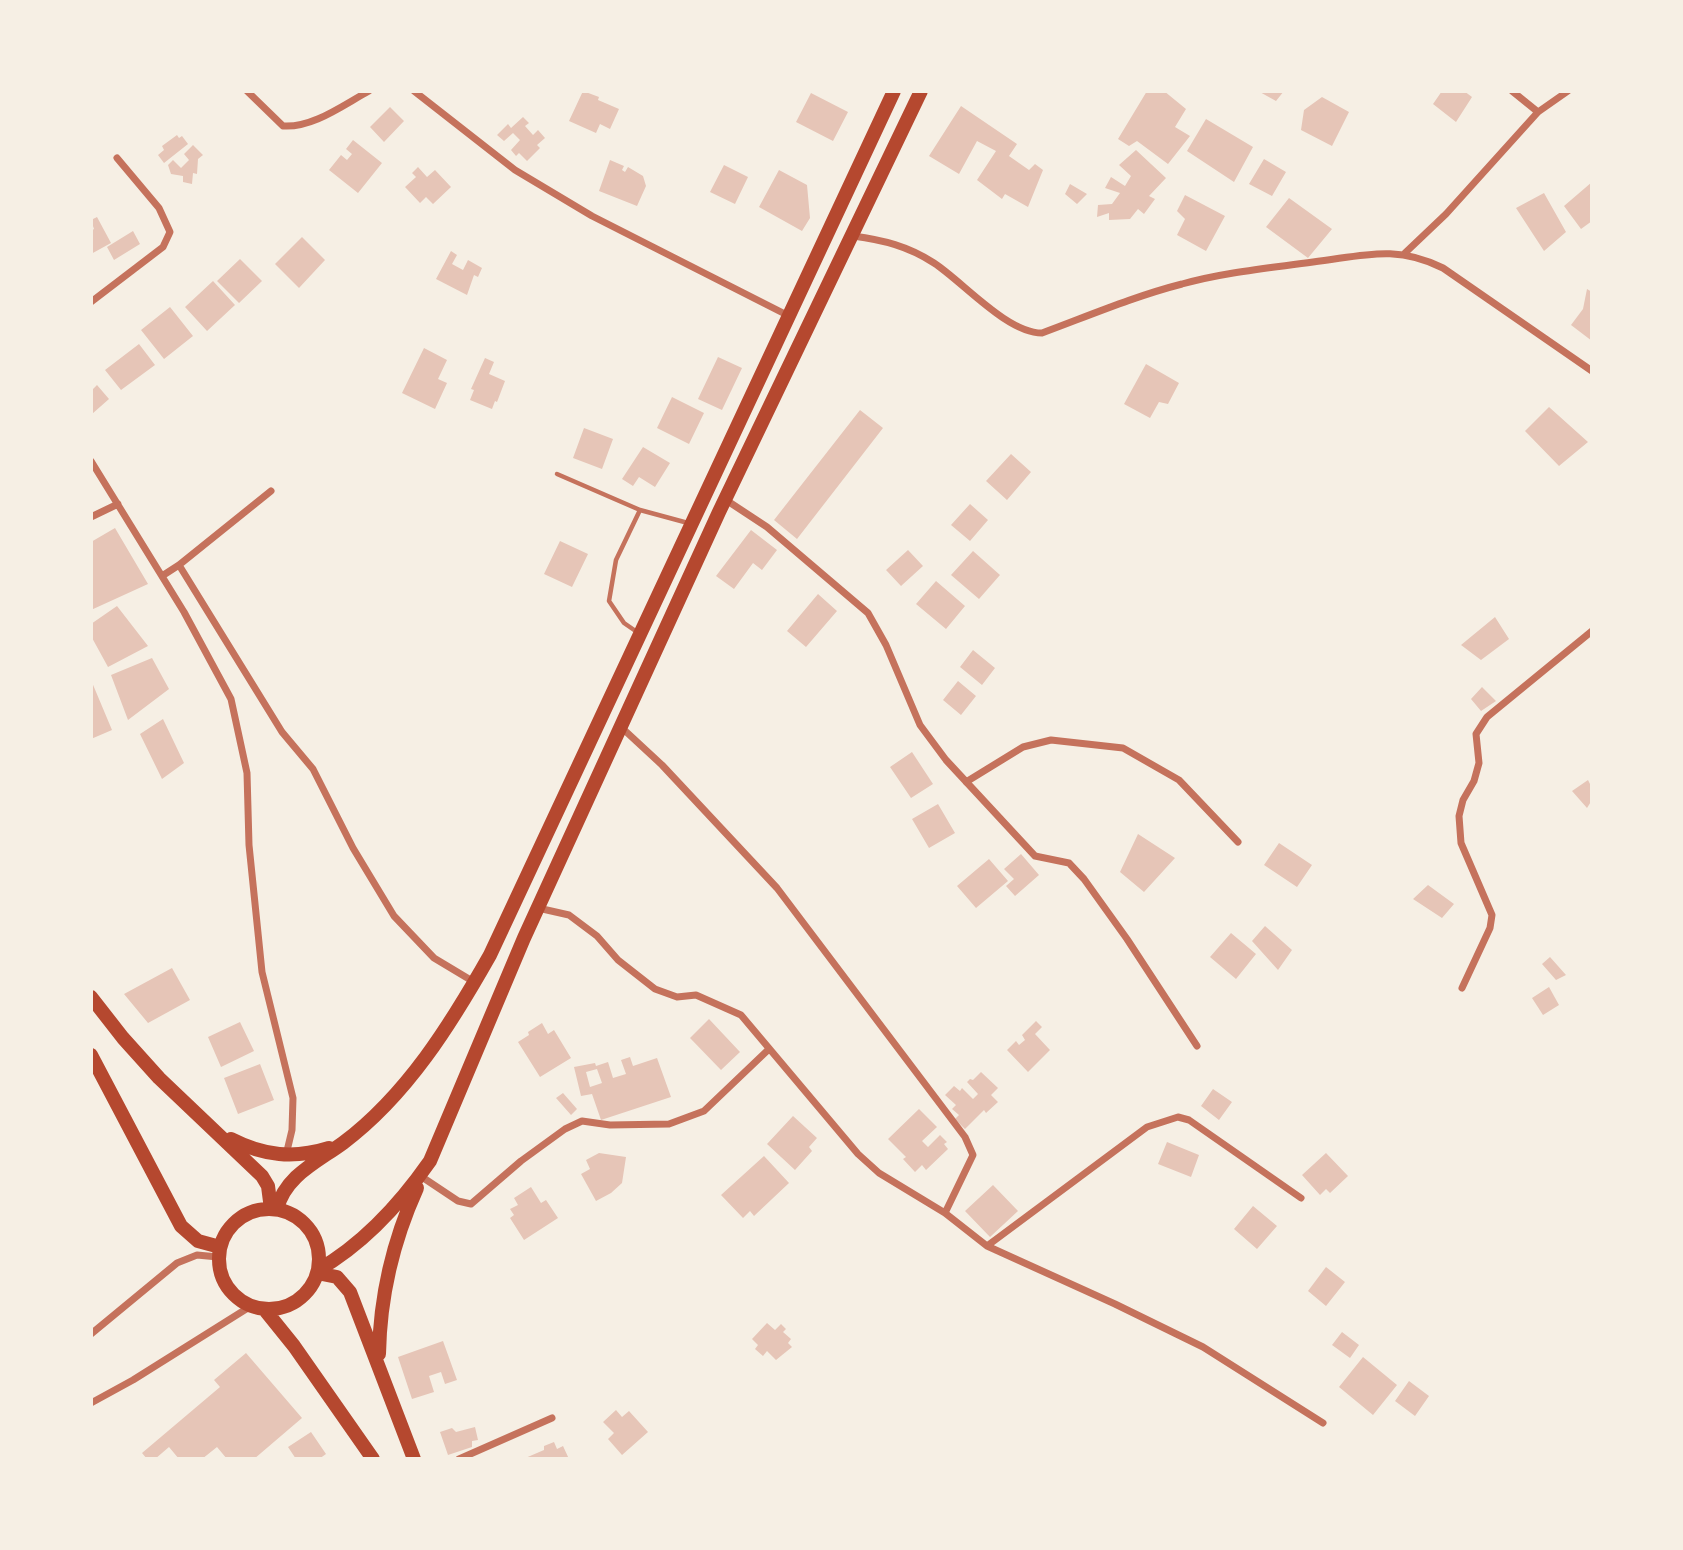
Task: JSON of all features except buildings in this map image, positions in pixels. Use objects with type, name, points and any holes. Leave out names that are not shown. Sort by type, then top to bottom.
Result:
[{"type":"main road","points":[[274,1209],[292,1180],[369,1122],[407,1082],[475,982],[503,929],[894,91]]},
{"type":"main road","points":[[379,1363],[382,1310],[391,1258],[408,1208],[524,938],[725,499],[921,91]]},
{"type":"main road","points":[[503,929],[524,938]]},
{"type":"main road","points":[[91,997],[159,1078],[262,1176],[268,1186],[274,1209]]},
{"type":"main road","points":[[91,1055],[181,1226],[198,1241],[219,1252]]},
{"type":"main road","points":[[213,1128],[248,1148],[286,1156],[314,1153],[344,1142]]},
{"type":"main road","points":[[318,1271],[369,1233],[408,1192],[430,1161]]},
{"type":"main road","points":[[258,1308],[284,1307],[302,1298],[314,1282],[318,1271],[318,1250],[310,1231],[296,1217],[274,1209],[248,1213],[238,1219],[223,1237],[219,1252],[222,1278],[226,1287],[241,1301],[258,1308],[281,1329],[373,1459]]},
{"type":"main road","points":[[318,1271],[344,1283],[379,1363],[414,1459]]},
{"type":"street","points":[[247,91],[283,126],[296,127],[369,91]]},
{"type":"street","points":[[414,91],[526,177],[592,216],[789,316]]},
{"type":"street","points":[[1512,91],[1538,112]]},
{"type":"street","points":[[1405,253],[1446,214],[1538,112],[1568,91]]},
{"type":"street","points":[[91,302],[163,247],[170,232],[159,208],[117,158]]},
{"type":"street","points":[[853,236],[882,240],[916,253],[936,265],[995,312],[1033,333],[1042,333],[1179,285],[1222,275],[1405,253],[1443,268],[1592,371]]},
{"type":"street","points":[[91,461],[184,612],[231,699],[247,773],[249,845],[262,972],[293,1098],[292,1130],[286,1156]]},
{"type":"street","points":[[162,576],[271,491]]},
{"type":"street","points":[[725,499],[767,527],[868,613],[886,645],[920,725],[946,760],[1035,856],[1069,863],[1084,879],[1197,1046]]},
{"type":"street","points":[[91,517],[118,504]]},
{"type":"street","points":[[179,565],[282,732],[313,769],[353,848],[394,916],[435,958],[475,982]]},
{"type":"street","points":[[1462,988],[1490,928],[1492,915],[1461,844],[1459,816],[1479,763],[1476,734],[1488,717],[1592,631]]},
{"type":"street","points":[[621,727],[662,765],[777,888],[965,1137],[973,1155],[945,1213]]},
{"type":"street","points":[[966,782],[1023,747],[1051,740],[1123,748],[1179,780],[1238,842]]},
{"type":"street","points":[[538,908],[569,915],[597,936],[618,960],[655,989],[677,997],[696,995],[741,1015],[858,1154],[878,1173],[945,1213],[987,1246],[1203,1347],[1323,1423]]},
{"type":"street","points":[[422,1177],[458,1201],[471,1204],[522,1161],[565,1129],[582,1121],[610,1125],[669,1124],[704,1111],[769,1049]]},
{"type":"street","points":[[987,1246],[1147,1127],[1178,1117],[1189,1120],[1301,1198]]},
{"type":"street","points":[[91,1334],[177,1263],[197,1255],[219,1252]]},
{"type":"street","points":[[91,1403],[222,1326],[258,1308]]},
{"type":"street","points":[[459,1459],[552,1418]]},
{"type":"lane","points":[[557,474],[639,510],[692,524]]},
{"type":"lane","points":[[639,510],[617,560],[608,601],[624,623],[641,635]]}]
